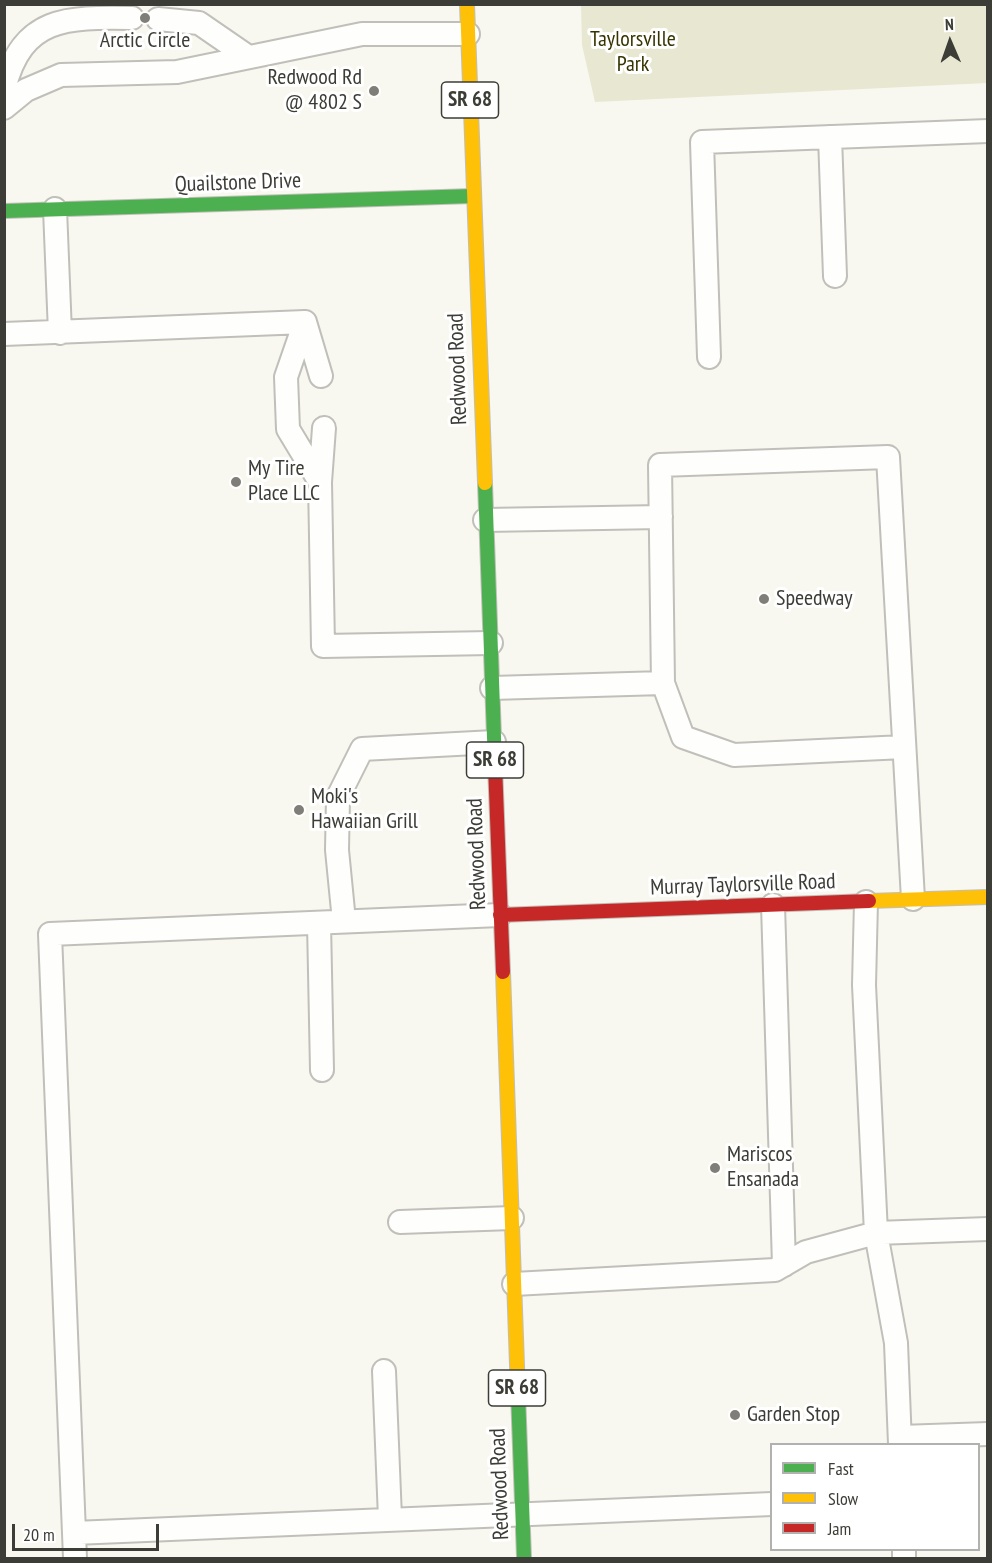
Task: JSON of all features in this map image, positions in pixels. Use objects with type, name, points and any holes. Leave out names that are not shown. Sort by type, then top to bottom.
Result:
[{"type":"main road","name":"Redwood Road","points":[[467,4],[524,1558]]},
{"type":"main road","name":"Quailstone Drive","points":[[4,211],[473,196]]},
{"type":"main road","name":"Murray Taylorsville Road","points":[[500,915],[987,897]]},
{"type":"lane","points":[[4,89],[21,47],[32,34],[52,23],[132,18]]},
{"type":"lane","points":[[158,19],[199,23],[248,56]]},
{"type":"lane","points":[[4,108],[27,90],[61,75],[177,72],[362,34],[468,34]]},
{"type":"lane","points":[[709,357],[702,142],[987,131]]},
{"type":"lane","points":[[830,137],[835,276]]},
{"type":"lane","points":[[55,209],[60,333]]},
{"type":"lane","points":[[4,334],[305,322]]},
{"type":"lane","points":[[305,322],[321,376]]},
{"type":"lane","points":[[305,322],[286,377],[288,429],[320,482]]},
{"type":"lane","points":[[324,428],[320,482],[323,646],[491,643]]},
{"type":"lane","points":[[904,747],[734,755],[683,737],[663,683],[660,465],[888,457],[913,899]]},
{"type":"lane","points":[[485,520],[661,517]]},
{"type":"lane","points":[[492,688],[663,683]]},
{"type":"lane","points":[[344,921],[338,850],[338,797],[362,749],[494,742]]},
{"type":"lane","points":[[866,902],[864,985],[876,1233],[896,1343],[900,1441],[987,1434]]},
{"type":"lane","points":[[772,905],[784,1265]]},
{"type":"lane","points":[[75,1558],[50,934],[500,915]]},
{"type":"lane","points":[[319,923],[322,1070]]},
{"type":"lane","points":[[400,1222],[512,1218]]},
{"type":"lane","points":[[514,1284],[775,1270],[806,1252],[876,1233],[987,1229]]},
{"type":"lane","points":[[384,1371],[390,1518]]},
{"type":"lane","points":[[74,1533],[522,1512],[770,1504]]},
{"type":"green space","name":"Taylorsville Park","points":[[581,5],[987,5],[987,83],[595,102],[582,45]]},
{"type":"traffic: fast","points":[[4,211],[473,196]]},
{"type":"traffic: fast","points":[[485,483],[495,765]]},
{"type":"traffic: fast","points":[[518,1393],[524,1558]]},
{"type":"traffic: slow","points":[[467,4],[485,483]]},
{"type":"traffic: slow","points":[[869,901],[988,897]]},
{"type":"traffic: slow","points":[[503,972],[518,1393]]},
{"type":"traffic: jam","points":[[495,765],[503,972]]},
{"type":"traffic: jam","points":[[500,915],[869,901]]},
{"type":"place","name":"Arctic Circle","points":[[145,18]]},
{"type":"place","name":"Redwood Rd @ 4802 S","points":[[374,91]]},
{"type":"place","name":"My Tire Place LLC","points":[[236,482]]},
{"type":"place","name":"Speedway","points":[[764,599]]},
{"type":"place","name":"Moki's Hawaiian Grill","points":[[299,810]]},
{"type":"place","name":"Mariscos Ensanada","points":[[715,1168]]},
{"type":"place","name":"Garden Stop","points":[[735,1415]]}]
